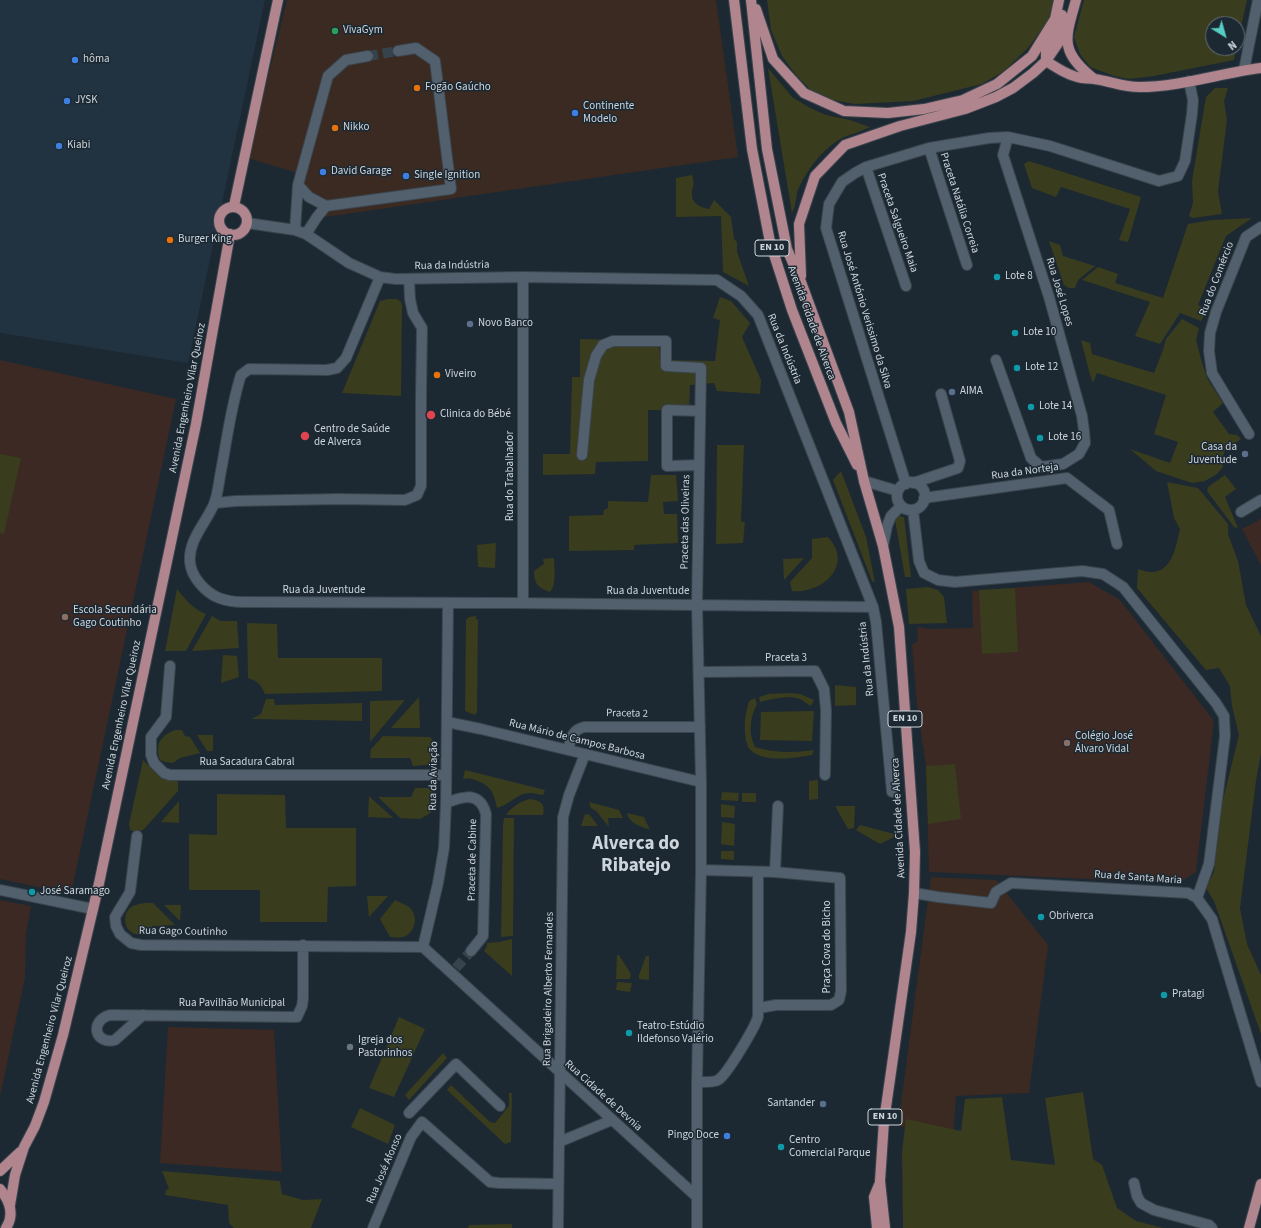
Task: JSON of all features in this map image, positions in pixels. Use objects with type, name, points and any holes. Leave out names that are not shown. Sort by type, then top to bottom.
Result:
[{"type":"main road","points":[[234,206],[278,0]]},
{"type":"main road","name":"Avenida Cidade de Alverca","points":[[734,0],[752,149],[770,242],[792,310],[836,423],[864,481]]},
{"type":"main road","points":[[752,0],[773,59],[804,93],[844,111],[888,113],[924,109],[963,100],[997,84],[1032,56],[1055,19],[1059,0]]},
{"type":"main road","name":"Avenida Cidade de Alverca","points":[[752,0],[767,150],[787,249],[801,282],[849,412],[864,481],[883,546],[899,627],[915,852],[911,932],[884,1121],[880,1181],[885,1228]]},
{"type":"main road","points":[[1046,62],[1046,50],[1061,21],[1064,0]]},
{"type":"main road","points":[[1076,0],[1066,40],[1071,56],[1082,69],[1094,78]]},
{"type":"main road","points":[[801,282],[800,224],[816,176],[845,145],[900,126],[965,109],[996,97],[1018,84],[1046,62],[1061,40],[1070,20]]},
{"type":"main road","points":[[1046,62],[1062,71],[1081,78],[1094,78],[1119,85],[1139,87],[1158,86],[1261,68]]},
{"type":"main road","points":[[234,206],[245,214],[247,223],[243,230],[235,234],[230,234],[222,229],[219,216],[225,209],[234,206]]},
{"type":"main road","name":"Avenida Engenheiro Vilar Queiroz","points":[[10,1210],[13,1181],[24,1147],[35,1126],[46,1095],[63,1035],[93,909],[196,424],[230,234]]},
{"type":"main road","name":"Avenida Engenheiro Vilar Queiroz","points":[[0,1171],[11,1162],[24,1147]]},
{"type":"main road","name":"Avenida Cidade de Alverca","points":[[877,1228],[874,1197],[880,1181]]},
{"type":"main road","points":[[1249,1228],[1261,1184]]},
{"type":"main road","points":[[0,1189],[6,1196],[13,1228]]},
{"type":"main road","points":[[6,1228],[10,1210]]},
{"type":"street","points":[[1244,70],[1258,0]]},
{"type":"street","points":[[298,185],[309,197],[326,206],[451,189],[435,61],[416,48],[398,51]]},
{"type":"street","points":[[296,230],[298,185],[328,76],[346,60],[368,56]]},
{"type":"street","name":"Rua José António Verissimo da Silva","points":[[910,483],[826,228],[829,204],[842,182],[866,167],[929,148],[989,138],[1008,137],[1050,146],[1158,181],[1178,176],[1185,161],[1192,114],[1193,100],[1189,81]]},
{"type":"street","name":"Rua José Lopes","points":[[996,360],[1031,458],[1041,467],[1063,464],[1078,454],[1085,443],[1082,416],[1047,291],[1003,155],[1008,137]]},
{"type":"street","name":"Praceta Natália Correia","points":[[929,148],[967,265]]},
{"type":"street","name":"Praceta Salgueiro Maia","points":[[866,167],[906,286]]},
{"type":"street","points":[[306,234],[326,206]]},
{"type":"street","name":"Rua da Indústria","points":[[247,223],[296,230],[306,234],[349,263],[380,277],[409,279],[523,277],[717,280],[741,296],[758,315],[873,607],[876,622],[892,792]]},
{"type":"street","name":"Rua do Comércio","points":[[1249,434],[1212,373],[1210,339],[1216,312],[1246,237],[1261,226]]},
{"type":"street","name":"Rua da Juventude","points":[[380,277],[346,358],[340,366],[327,370],[249,369],[244,371],[241,375],[215,503],[192,544],[190,563],[200,584],[210,593],[218,598],[230,602],[697,604],[873,607]]},
{"type":"street","name":"Rua do Trabalhador","points":[[523,277],[523,603]]},
{"type":"street","points":[[215,503],[252,500],[405,500],[417,495],[421,486],[422,328],[414,313],[409,279]]},
{"type":"street","name":"Praceta das Oliveiras","points":[[582,454],[589,380],[596,356],[603,345],[613,341],[666,341],[666,366],[700,368],[697,604],[701,782],[701,870],[697,1082],[697,1228]]},
{"type":"street","points":[[910,483],[917,484],[923,490],[924,498],[920,505],[913,510],[909,510],[901,506],[897,499],[898,491],[902,485],[958,468],[960,461],[941,394]]},
{"type":"street","name":"Praceta das Oliveiras","points":[[699,465],[667,466],[667,410],[700,411]]},
{"type":"street","name":"Rua da Norteja","points":[[924,498],[1067,478],[1109,510],[1117,544]]},
{"type":"street","points":[[864,481],[898,491]]},
{"type":"street","points":[[1241,512],[1261,500]]},
{"type":"street","points":[[883,546],[891,516],[901,506]]},
{"type":"street","points":[[913,510],[919,561],[924,573],[938,580],[955,582],[1082,571],[1103,574],[1123,587],[1216,703],[1224,716],[1225,736],[1209,864],[1197,898],[1212,919],[1261,1082]]},
{"type":"street","name":"Rua da Aviação","points":[[422,947],[438,883],[444,848],[446,802],[448,603]]},
{"type":"street","name":"Rua Sacadura Cabral","points":[[170,666],[166,717],[151,738],[151,755],[154,763],[164,773],[170,775],[446,775]]},
{"type":"street","name":"Praceta 3","points":[[699,672],[815,671],[824,689],[826,710],[825,775]]},
{"type":"street","name":"Rua Mário de Campos Barbosa","points":[[447,722],[701,782]]},
{"type":"street","name":"Praceta 2","points":[[568,750],[573,734],[580,728],[585,727],[700,727]]},
{"type":"street","name":"Rua Brigadeiro Alberto Fernandes","points":[[558,1228],[564,816],[569,795],[585,754]]},
{"type":"street","name":"Praceta de Cabine","points":[[446,802],[462,797],[472,797],[482,804],[486,814],[483,936],[470,951]]},
{"type":"street","points":[[775,872],[778,806]]},
{"type":"street","name":"Rua Gago Coutinho","points":[[137,836],[130,892],[115,917],[116,926],[120,934],[132,943],[141,945],[422,947]]},
{"type":"street","name":"Praça Cova do Bicho","points":[[701,870],[775,872],[840,878],[841,996],[839,1000],[831,1005],[776,1005],[759,1008]]},
{"type":"street","points":[[697,1082],[714,1082],[724,1075],[756,1022],[759,1008],[758,872]]},
{"type":"street","name":"Rua de Santa Maria","points":[[914,893],[991,903],[996,892],[1011,883],[1188,893],[1197,898]]},
{"type":"street","points":[[0,890],[93,909]]},
{"type":"street","name":"Rua Pavilhão Municipal","points":[[143,1015],[297,1017],[302,1006],[303,999],[303,945]]},
{"type":"street","name":"Rua Cidade de Devnia","points":[[422,947],[453,970],[560,1073],[697,1197]]},
{"type":"street","points":[[409,1113],[456,1064],[500,1106]]},
{"type":"street","points":[[559,1142],[612,1120]]},
{"type":"street","name":"Rua José Afonso","points":[[373,1228],[411,1137],[422,1122],[490,1182],[558,1184]]},
{"type":"street","points":[[1134,1183],[1137,1196],[1141,1203],[1154,1210],[1210,1225],[1212,1228]]},
{"type":"shaded area","points":[[0,0],[265,0],[188,363],[0,333]]},
{"type":"shaded area","points":[[287,0],[716,0],[738,157],[325,217],[297,173],[248,158]]},
{"type":"shaded area","name":"Escola Secundária Gago Coutinho","points":[[0,360],[176,399],[71,894],[0,879]]},
{"type":"shaded area","points":[[1261,519],[1261,565],[1242,529]]},
{"type":"shaded area","name":"Colégio José Álvaro Vidal","points":[[1089,582],[1120,600],[1214,721],[1196,872],[1179,883],[929,872],[926,766],[917,704],[912,645],[918,641],[917,627],[929,629],[973,628],[972,591]]},
{"type":"shaded area","points":[[931,877],[996,880],[1048,945],[1029,1093],[956,1096],[953,1135],[898,1126]]},
{"type":"shaded area","points":[[0,900],[31,906],[26,934],[25,977],[0,1097]]},
{"type":"shaded area","points":[[168,1027],[274,1030],[282,1172],[160,1163]]},
{"type":"green space","points":[[767,0],[1054,0],[1048,21],[1028,48],[1004,71],[982,84],[913,101],[855,104],[833,100],[812,91],[796,75],[782,56],[771,30]]},
{"type":"green space","points":[[1084,0],[1247,0],[1243,16],[1205,16],[1205,56],[1235,56],[1234,60],[1154,76],[1129,79],[1114,76],[1090,67],[1080,54],[1074,37]]},
{"type":"green space","points":[[768,68],[792,97],[810,108],[826,115],[850,120],[870,127],[837,141],[818,158],[807,172],[799,187],[792,213]]},
{"type":"green space","points":[[1215,88],[1228,88],[1224,101],[1227,120],[1218,191],[1222,214],[1193,218],[1189,216],[1193,203],[1192,181],[1206,97]]},
{"type":"green space","points":[[1029,161],[1141,197],[1128,242],[1119,240],[1130,209],[1061,187],[1056,197],[1032,188],[1024,164]]},
{"type":"green space","points":[[692,175],[694,182],[692,198],[694,201],[701,207],[709,209],[714,200],[731,217],[734,239],[737,242],[737,252],[749,286],[723,272],[721,216],[676,217],[676,178]]},
{"type":"green space","points":[[1252,218],[1226,236],[1198,305],[1207,310],[1201,321],[1180,313],[1160,344],[1135,336],[1150,302],[1082,280],[1098,267],[1118,274],[1115,283],[1163,298],[1188,224],[1212,220]]},
{"type":"green space","points":[[1049,241],[1060,245],[1063,256],[1095,266],[1078,280],[1075,288],[1069,288],[1064,285]]},
{"type":"green space","points":[[720,297],[731,301],[750,323],[742,337],[761,380],[760,394],[717,391],[714,383],[690,385],[689,410],[648,410],[648,461],[596,462],[595,474],[543,475],[543,454],[570,454],[572,377],[580,377],[580,339],[666,341],[659,341],[660,360],[715,361],[720,320],[713,318]]},
{"type":"green space","points":[[397,299],[402,305],[401,396],[342,393],[380,301]]},
{"type":"green space","points":[[1182,319],[1199,328],[1196,340],[1202,363],[1208,380],[1223,403],[1213,412],[1229,434],[1237,435],[1241,439],[1225,450],[1223,456],[1223,467],[1217,474],[1205,481],[1192,483],[1156,471],[1130,449],[1170,463],[1178,442],[1154,434],[1166,395],[1097,373],[1093,383],[1081,340],[1090,343],[1092,354],[1154,373],[1166,339]]},
{"type":"green space","points":[[717,445],[744,445],[741,522],[745,522],[743,543],[716,544]]},
{"type":"green space","points":[[0,454],[21,458],[4,534],[0,533]]},
{"type":"green space","points":[[841,471],[866,537],[875,583],[872,581],[833,480]]},
{"type":"green space","points":[[651,475],[676,475],[678,501],[663,502],[664,514],[677,514],[678,543],[634,545],[634,550],[569,551],[569,516],[603,515],[604,510],[608,508],[608,501],[648,502]]},
{"type":"green space","points":[[1225,475],[1236,489],[1225,497],[1238,528],[1234,527],[1207,491],[1208,487]]},
{"type":"green space","points":[[1167,482],[1198,488],[1228,524],[1228,534],[1238,561],[1246,605],[1261,636],[1261,753],[1240,908],[1247,944],[1261,975],[1261,1034],[1214,901],[1206,888],[1214,872],[1222,804],[1239,735],[1232,706],[1230,686],[1219,668],[1206,670],[1137,588],[1138,569],[1149,572],[1158,571],[1164,568],[1169,563],[1175,550],[1180,529],[1174,518]]},
{"type":"green space","points":[[899,516],[904,517],[911,577],[905,577],[895,520]]},
{"type":"green space","points":[[828,537],[835,547],[838,558],[836,567],[831,576],[824,583],[814,588],[804,591],[792,591],[790,582],[812,558],[812,539]]},
{"type":"green space","points":[[496,543],[495,568],[478,567],[477,545]]},
{"type":"green space","points":[[554,558],[554,585],[550,592],[542,589],[538,585],[535,579],[534,571],[544,564],[543,559]]},
{"type":"green space","points":[[804,558],[784,580],[783,559]]},
{"type":"green space","points":[[928,587],[938,590],[944,597],[947,623],[909,624],[906,589]]},
{"type":"green space","points":[[1015,588],[1018,652],[982,654],[979,590]]},
{"type":"green space","points":[[177,589],[193,607],[206,614],[186,651],[165,651]]},
{"type":"green space","points":[[212,616],[221,621],[237,621],[239,648],[192,651]]},
{"type":"green space","points":[[476,616],[476,620],[478,619],[477,712],[475,715],[465,711],[466,620],[469,617]]},
{"type":"green space","points":[[247,623],[277,624],[278,658],[382,658],[382,691],[265,694],[259,684],[248,678]]},
{"type":"green space","points":[[223,655],[237,656],[239,677],[221,683]]},
{"type":"green space","points":[[835,685],[856,687],[856,705],[835,706]]},
{"type":"green space","points":[[769,694],[800,694],[814,700],[811,706],[800,699],[790,697],[760,702],[759,697]]},
{"type":"green space","points":[[419,697],[420,728],[391,728]]},
{"type":"green space","points":[[755,698],[757,704],[751,720],[751,736],[755,747],[784,752],[814,750],[812,755],[787,758],[768,758],[760,756],[748,747],[745,735],[746,713],[749,701]]},
{"type":"green space","points":[[266,699],[274,699],[275,705],[362,703],[362,721],[251,719],[261,714]]},
{"type":"green space","points":[[405,700],[370,742],[370,701]]},
{"type":"green space","points":[[814,711],[812,741],[760,740],[761,712]]},
{"type":"green space","points":[[182,730],[185,736],[190,737],[200,753],[180,758],[173,763],[160,760],[158,749],[160,741],[170,732]]},
{"type":"green space","points":[[197,735],[213,735],[213,751],[207,751]]},
{"type":"green space","points":[[383,736],[430,737],[437,745],[437,754],[434,761],[426,765],[413,766],[410,758],[370,758],[371,749]]},
{"type":"green space","points":[[143,760],[158,774],[166,778],[178,779],[178,791],[145,828],[140,832],[136,832],[130,830],[129,824]]},
{"type":"green space","points":[[955,764],[961,819],[928,824],[926,766]]},
{"type":"green space","points":[[465,770],[545,790],[543,795],[532,793],[521,795],[497,808],[492,792],[489,788],[483,783],[463,779]]},
{"type":"green space","points":[[818,780],[818,799],[809,800],[809,781]]},
{"type":"green space","points":[[415,788],[428,788],[434,793],[436,800],[435,808],[429,814],[420,819],[400,818],[378,797],[411,797]]},
{"type":"green space","points":[[722,792],[739,793],[738,801],[721,800]]},
{"type":"green space","points":[[742,793],[756,793],[756,802],[742,802]]},
{"type":"green space","points":[[217,794],[285,795],[286,828],[356,828],[356,886],[328,887],[327,922],[260,922],[260,890],[189,890],[189,834],[217,835]]},
{"type":"green space","points":[[369,796],[393,818],[368,817]]},
{"type":"green space","points":[[530,799],[537,800],[543,805],[543,815],[506,815],[516,805]]},
{"type":"green space","points":[[179,801],[179,823],[161,822]]},
{"type":"green space","points":[[589,802],[619,810],[623,818],[608,818],[609,827],[596,811],[591,808]]},
{"type":"green space","points":[[721,804],[735,806],[734,818],[721,817]]},
{"type":"green space","points":[[835,806],[855,806],[854,828],[848,829]]},
{"type":"green space","points":[[627,813],[644,817],[650,830],[639,826],[630,820]]},
{"type":"green space","points":[[585,814],[590,815],[598,826],[581,826]]},
{"type":"green space","points":[[504,818],[514,818],[513,936],[501,937],[503,825]]},
{"type":"green space","points":[[722,822],[735,824],[734,846],[721,844]]},
{"type":"green space","points":[[860,825],[898,835],[880,844],[856,830]]},
{"type":"green space","points":[[721,851],[734,851],[734,860],[721,859]]},
{"type":"green space","points":[[367,896],[388,896],[369,917]]},
{"type":"green space","points":[[395,900],[410,908],[415,917],[414,925],[410,933],[403,937],[390,937],[380,919]]},
{"type":"green space","points":[[144,903],[153,903],[175,925],[152,926],[151,934],[138,935],[131,932],[125,921],[127,912],[132,907]]},
{"type":"green space","points":[[164,905],[181,905],[180,921]]},
{"type":"green space","points":[[512,939],[512,976],[484,951],[487,943]]},
{"type":"green space","points":[[617,955],[619,955],[631,974],[630,979],[616,979]]},
{"type":"green space","points":[[646,956],[649,956],[649,980],[639,979]]},
{"type":"green space","points":[[617,982],[632,983],[630,992],[616,990]]},
{"type":"green space","points":[[399,1017],[425,1029],[394,1097],[369,1088]]},
{"type":"green space","points":[[443,1053],[447,1058],[409,1100],[405,1095]]},
{"type":"green space","points":[[451,1085],[490,1122],[495,1123],[509,1106],[509,1093],[512,1093],[511,1142],[505,1144],[447,1090]]},
{"type":"green space","points":[[1083,1092],[1093,1159],[1102,1165],[1117,1208],[1136,1221],[1163,1228],[903,1228],[902,1152],[906,1119],[961,1131],[965,1099],[1002,1097],[1011,1160],[1055,1165],[1045,1098]]},
{"type":"green space","points":[[360,1108],[395,1125],[388,1144],[351,1127]]},
{"type":"green space","points":[[162,1171],[280,1181],[282,1194],[303,1200],[322,1199],[311,1228],[234,1228],[229,1223],[228,1205],[165,1195],[166,1190],[169,1189]]},
{"type":"green space","points":[[512,1224],[512,1228],[468,1228],[469,1225]]},
{"type":"tunnel","points":[[368,56],[398,51]]},
{"type":"tunnel","points":[[456,968],[471,951]]},
{"type":"place","name":"VivaGym","points":[[335,31]]},
{"type":"place","name":"hôma","points":[[75,60]]},
{"type":"place","name":"Fogão Gaúcho","points":[[417,88]]},
{"type":"place","name":"JYSK","points":[[67,101]]},
{"type":"place","name":"Continente Modelo","points":[[575,113]]},
{"type":"place","name":"Nikko","points":[[335,128]]},
{"type":"place","name":"Kiabi","points":[[59,146]]},
{"type":"place","name":"David Garage","points":[[323,172]]},
{"type":"place","name":"Single Ignition","points":[[406,176]]},
{"type":"place","name":"Burger King","points":[[170,240]]},
{"type":"place","name":"Lote 8","points":[[997,277]]},
{"type":"place","name":"Novo Banco","points":[[470,324]]},
{"type":"place","name":"Lote 10","points":[[1015,333]]},
{"type":"place","name":"Lote 12","points":[[1017,368]]},
{"type":"place","name":"Viveiro","points":[[437,375]]},
{"type":"place","name":"AIMA","points":[[952,392]]},
{"type":"place","name":"Lote 14","points":[[1031,407]]},
{"type":"place","name":"Clinica do Bébé","points":[[431,415]]},
{"type":"place","name":"Centro de Saúde de Alverca","points":[[305,436]]},
{"type":"place","name":"Lote 16","points":[[1040,438]]},
{"type":"place","name":"Casa da Juventude","points":[[1245,454]]},
{"type":"place","name":"Escola Secundária Gago Coutinho","points":[[65,617]]},
{"type":"place","name":"Colégio José Álvaro Vidal","points":[[1067,743]]},
{"type":"place","name":"José Saramago","points":[[32,892]]},
{"type":"place","name":"Obriverca","points":[[1041,917]]},
{"type":"place","name":"Pratagi","points":[[1164,995]]},
{"type":"place","name":"Teatro-Estúdio Ildefonso Valério","points":[[629,1033]]},
{"type":"place","name":"Igreja dos Pastorinhos","points":[[350,1047]]},
{"type":"place","name":"Santander","points":[[823,1104]]},
{"type":"place","name":"Pingo Doce","points":[[727,1136]]},
{"type":"place","name":"Centro Comercial Parque","points":[[781,1147]]},
{"type":"district","name":"Alverca do Ribatejo","points":[[636,856]]}]
